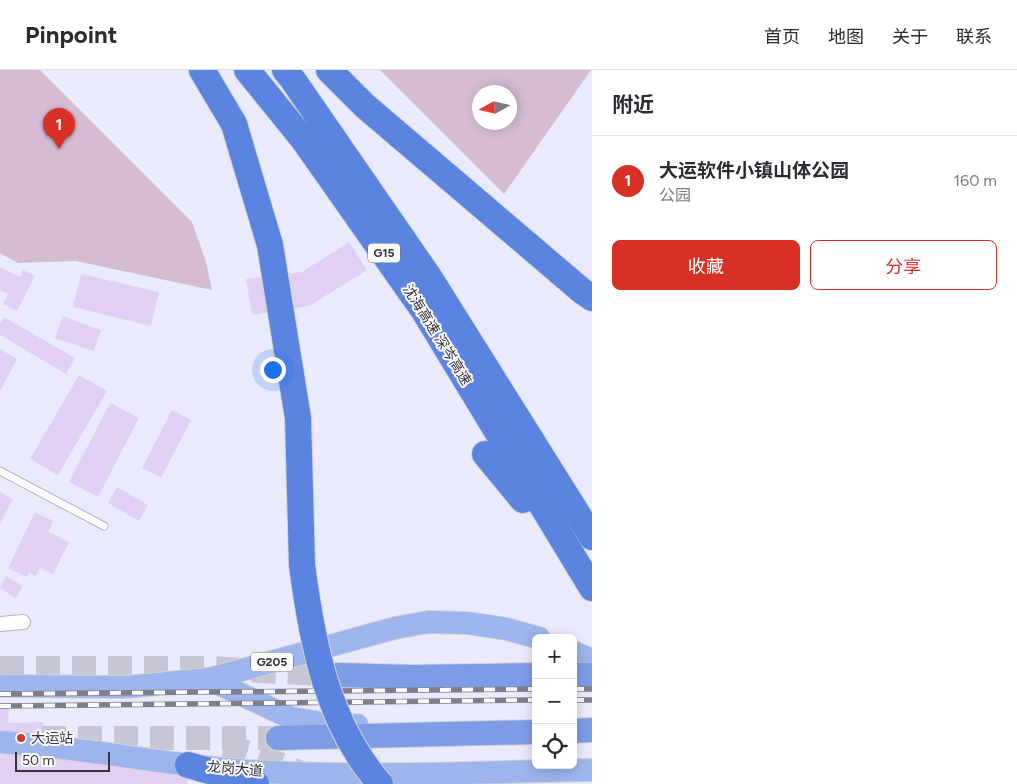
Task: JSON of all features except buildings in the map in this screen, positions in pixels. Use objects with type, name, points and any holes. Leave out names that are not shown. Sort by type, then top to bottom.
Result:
[{"type":"highway","points":[[202,70],[234,124],[270,245],[298,418],[302,565],[309,617],[320,664],[330,696],[356,751],[380,784]]},
{"type":"highway","name":"沈海高速 深岑高速","points":[[247,70],[303,139],[424,311],[504,447],[592,588]]},
{"type":"highway","name":"沈海高速 深岑高速","points":[[285,70],[429,277],[504,447],[592,536]]},
{"type":"highway","points":[[328,70],[373,112],[592,298]]},
{"type":"highway","points":[[504,447],[519,494],[577,581],[592,610]]},
{"type":"highway","points":[[338,675],[412,677],[532,676]]},
{"type":"highway","points":[[577,675],[592,675]]},
{"type":"highway","points":[[577,731],[592,730]]},
{"type":"highway","points":[[278,738],[532,732]]},
{"type":"highway","points":[[188,764],[256,784]]},
{"type":"main road","name":"G205","points":[[0,686],[126,687],[208,679],[395,628],[428,622],[467,623],[507,629],[532,636]]},
{"type":"main road","points":[[577,654],[592,660]]},
{"type":"main road","points":[[208,679],[291,718],[334,725],[532,724]]},
{"type":"main road","points":[[577,723],[592,723]]},
{"type":"main road","name":"龙岗大道","points":[[0,742],[35,744],[247,771],[310,773],[592,770]]},
{"type":"street","points":[[0,624],[23,622]]},
{"type":"lane","points":[[0,471],[104,526]]},
{"type":"shaded area","points":[[0,70],[40,70],[192,222],[206,262],[212,290],[76,261],[18,263],[0,253]]},
{"type":"shaded area","points":[[380,70],[591,70],[504,194]]},
{"type":"tunnel","points":[[0,668],[208,668],[338,675]]},
{"type":"tunnel","points":[[42,738],[278,738]]},
{"type":"tunnel","points":[[224,746],[244,751],[301,773]]},
{"type":"railway","points":[[0,694],[532,689]]},
{"type":"railway","points":[[577,689],[592,689]]},
{"type":"railway","points":[[0,706],[532,700]]},
{"type":"railway","points":[[577,700],[592,700]]},
{"type":"place","name":"大运软件小镇山体公园","points":[[59,149]]},
{"type":"place","name":"大运站","points":[[21,738]]}]
